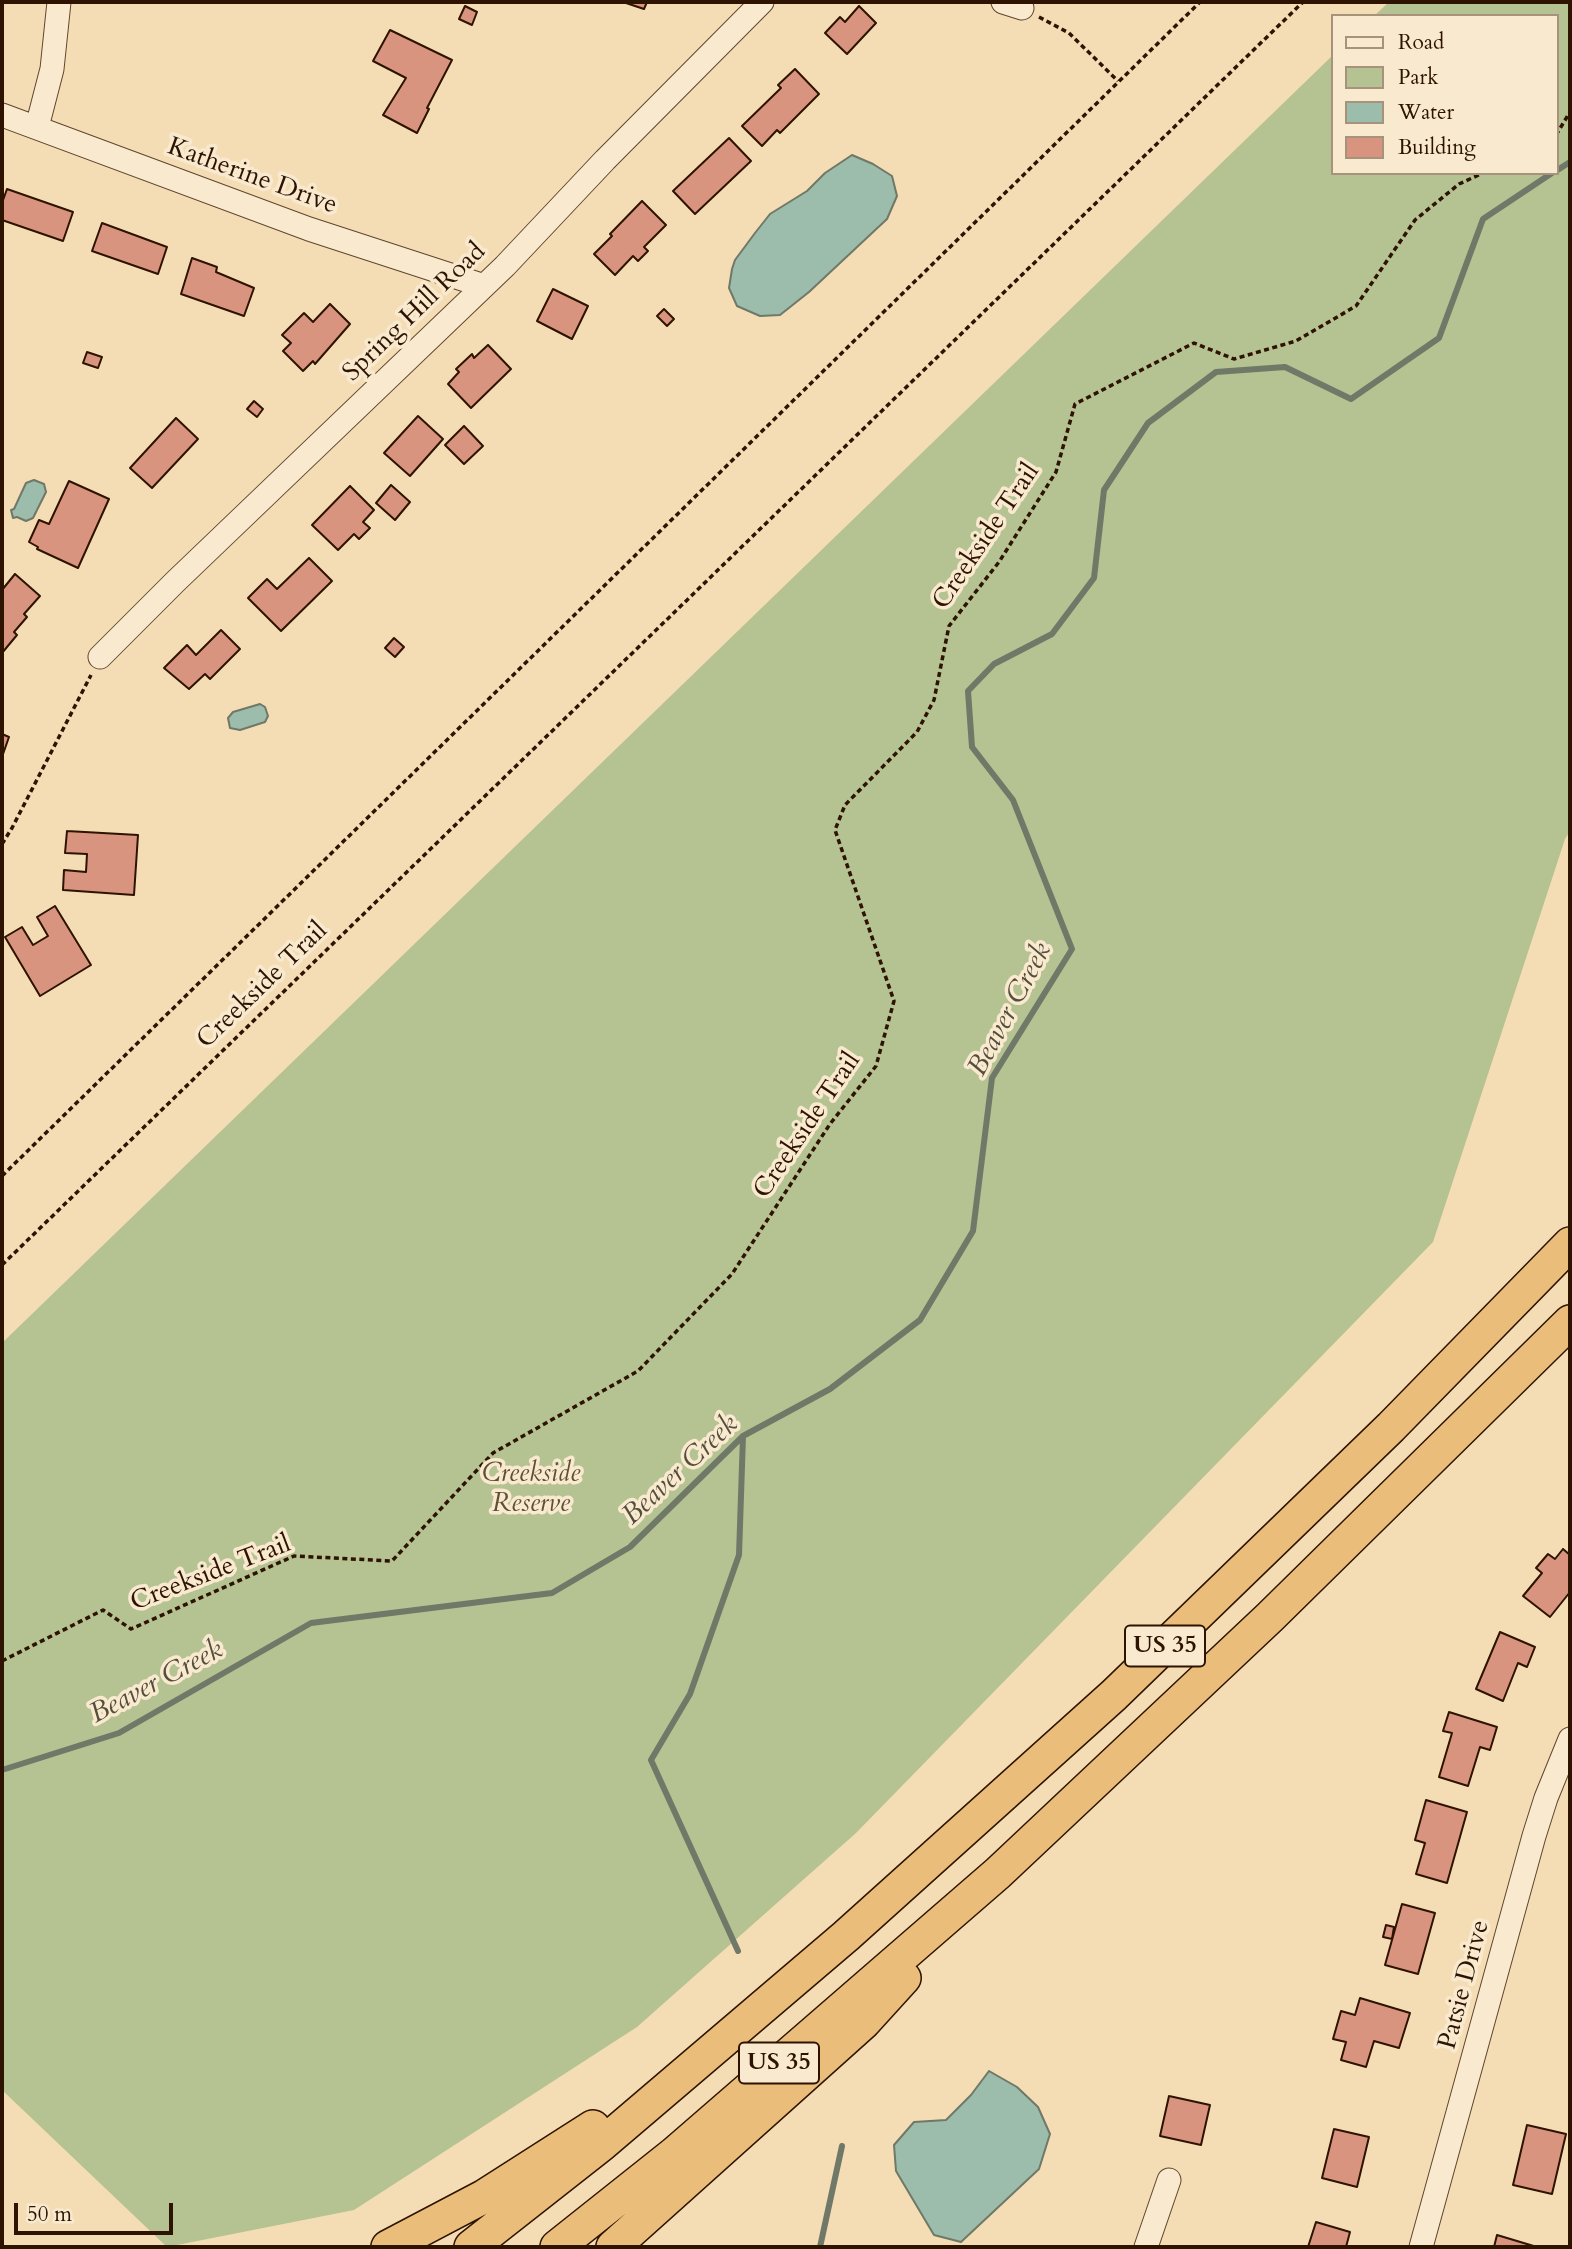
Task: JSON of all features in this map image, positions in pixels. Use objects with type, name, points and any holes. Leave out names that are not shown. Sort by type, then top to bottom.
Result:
[{"type":"highway","name":"US 35","points":[[471,2247],[602,2144],[740,2027],[846,1936],[1114,1695],[1391,1427],[1570,1244]]},
{"type":"highway","name":"US 35","points":[[557,2247],[674,2154],[998,1873],[1270,1617],[1570,1322]]},
{"type":"highway","points":[[613,2247],[864,2022],[998,1873]]},
{"type":"highway","points":[[388,2247],[485,2196],[598,2124],[740,2027]]},
{"type":"street","points":[[37,128],[52,69],[59,2]]},
{"type":"street","name":"Spring Hill Road","points":[[100,657],[484,286],[762,2]]},
{"type":"street","name":"Katherine Drive","points":[[2,115],[309,229],[484,286]]},
{"type":"street","name":"Patsie Drive","points":[[1421,2247],[1534,1836],[1570,1739]]},
{"type":"street","points":[[1146,2247],[1169,2180]]},
{"type":"path","points":[[2,1176],[1200,2]]},
{"type":"path","name":"Creekside Trail","points":[[2,1265],[1303,2]]},
{"type":"path","points":[[1013,5],[1069,33],[1118,81]]},
{"type":"path","points":[[1558,132],[1570,112]]},
{"type":"path","name":"Creekside Trail","points":[[2,1661],[103,1610],[131,1629],[294,1556],[392,1561],[493,1453],[638,1371],[732,1274],[830,1124],[876,1066],[894,1001],[835,830],[845,805],[918,732],[934,700],[949,626],[999,562],[1056,472],[1075,404],[1194,343],[1234,359],[1296,341],[1356,306],[1415,220],[1459,184],[1479,175]]},
{"type":"path","points":[[2,844],[100,657]]},
{"type":"green space","name":"Creekside Reserve","points":[[1389,2],[1570,2],[1570,831],[1565,839],[1433,1242],[856,1833],[637,2027],[354,2210],[167,2247],[2,2090],[2,1343],[1330,58],[1330,175],[1558,175],[1558,14],[1376,14]]},
{"type":"water","points":[[852,155],[892,176],[897,196],[887,219],[809,292],[780,315],[760,316],[737,306],[729,288],[732,269],[735,260],[755,233],[770,214],[807,191],[825,173]]},
{"type":"water","points":[[34,480],[44,484],[46,492],[33,518],[26,521],[13,518],[11,510],[14,509],[26,483]]},
{"type":"water","points":[[260,704],[265,707],[268,716],[265,722],[240,730],[230,728],[228,718],[233,712]]},
{"type":"water","points":[[989,2071],[1017,2087],[1038,2107],[1050,2134],[1039,2169],[961,2242],[934,2235],[896,2171],[894,2145],[914,2122],[946,2120],[971,2095]]},
{"type":"building","points":[[623,2],[647,2],[644,9]]},
{"type":"building","points":[[465,6],[477,12],[472,25],[459,19]]},
{"type":"building","points":[[859,6],[876,23],[847,54],[825,33],[840,17],[845,22]]},
{"type":"building","points":[[390,30],[452,60],[417,133],[383,115],[406,78],[373,61]]},
{"type":"building","points":[[795,69],[819,94],[780,133],[777,130],[762,146],[742,126],[781,88],[778,85]]},
{"type":"building","points":[[729,138],[751,161],[695,214],[673,191]]},
{"type":"building","points":[[7,189],[73,212],[63,241],[2,220],[2,203]]},
{"type":"building","points":[[642,201],[666,225],[644,247],[648,251],[638,261],[633,256],[615,275],[594,254]]},
{"type":"building","points":[[102,223],[167,247],[158,274],[92,251]]},
{"type":"building","points":[[192,258],[217,267],[216,272],[254,288],[244,316],[181,294]]},
{"type":"building","points":[[553,289],[588,306],[572,339],[537,321]]},
{"type":"building","points":[[330,304],[350,324],[315,364],[313,361],[303,371],[283,351],[291,343],[282,335],[304,313],[313,322]]},
{"type":"building","points":[[664,309],[674,319],[667,326],[657,316]]},
{"type":"building","points":[[488,345],[511,369],[471,408],[448,384],[459,372],[456,369],[472,354],[474,358]]},
{"type":"building","points":[[87,352],[102,357],[98,368],[83,363]]},
{"type":"building","points":[[254,401],[263,409],[257,417],[247,409]]},
{"type":"building","points":[[418,416],[443,439],[410,476],[384,453]]},
{"type":"building","points":[[176,418],[198,439],[152,488],[130,468]]},
{"type":"building","points":[[464,426],[483,446],[464,464],[445,445]]},
{"type":"building","points":[[69,481],[109,499],[78,568],[37,549],[38,547],[29,542],[39,520],[49,524]]},
{"type":"building","points":[[391,485],[410,502],[395,520],[376,503]]},
{"type":"building","points":[[350,486],[374,510],[363,522],[370,528],[359,539],[354,534],[338,550],[312,525]]},
{"type":"building","points":[[309,558],[332,581],[281,631],[248,598],[267,579],[277,589]]},
{"type":"building","points":[[15,574],[40,596],[24,614],[27,617],[14,632],[17,635],[2,653],[2,590]]},
{"type":"building","points":[[221,630],[240,649],[210,679],[205,674],[189,689],[164,668],[187,645],[196,655]]},
{"type":"building","points":[[394,638],[404,647],[395,657],[385,648]]},
{"type":"building","points":[[2,734],[9,737],[2,757]]},
{"type":"building","points":[[67,831],[138,835],[134,895],[63,890],[64,870],[86,872],[87,854],[65,853]]},
{"type":"building","points":[[55,906],[91,965],[40,996],[5,937],[22,927],[33,945],[48,936],[37,917]]},
{"type":"building","points":[[1563,1549],[1570,1555],[1570,1592],[1550,1617],[1523,1596],[1542,1573],[1536,1568],[1548,1554],[1555,1559]]},
{"type":"building","points":[[1500,1632],[1535,1647],[1527,1667],[1518,1663],[1503,1701],[1476,1689]]},
{"type":"building","points":[[1449,1712],[1497,1727],[1490,1750],[1480,1747],[1468,1786],[1439,1777],[1452,1733],[1443,1731]]},
{"type":"building","points":[[1426,1800],[1467,1812],[1447,1883],[1416,1874],[1425,1843],[1415,1840]]},
{"type":"building","points":[[1402,1904],[1435,1913],[1418,1974],[1385,1965]]},
{"type":"building","points":[[1386,1925],[1394,1927],[1392,1939],[1383,1937]]},
{"type":"building","points":[[1360,1998],[1410,2013],[1399,2048],[1374,2041],[1366,2067],[1341,2060],[1346,2042],[1333,2039],[1341,2011],[1355,2015]]},
{"type":"building","points":[[1169,2096],[1210,2105],[1201,2145],[1160,2136]]},
{"type":"building","points":[[1527,2125],[1566,2134],[1552,2194],[1513,2185]]},
{"type":"building","points":[[1334,2129],[1369,2137],[1357,2187],[1322,2178]]},
{"type":"building","points":[[1316,2222],[1350,2232],[1346,2247],[1308,2247]]},
{"type":"building","points":[[1497,2235],[1537,2247],[1494,2247]]},
{"type":"waterway","name":"Beaver Creek","points":[[1558,170],[1570,162]]},
{"type":"waterway","name":"Beaver Creek","points":[[2,1770],[119,1733],[311,1623],[552,1593],[630,1547],[743,1436],[830,1389],[920,1320],[973,1231],[992,1078],[1072,949],[1013,800],[972,747],[968,691],[994,664],[1052,634],[1094,578],[1104,490],[1148,423],[1216,372],[1285,367],[1351,399],[1439,338],[1483,219],[1549,175]]},
{"type":"waterway","points":[[738,1951],[651,1760],[690,1694],[739,1555],[743,1436]]},
{"type":"waterway","points":[[820,2247],[842,2146]]}]
